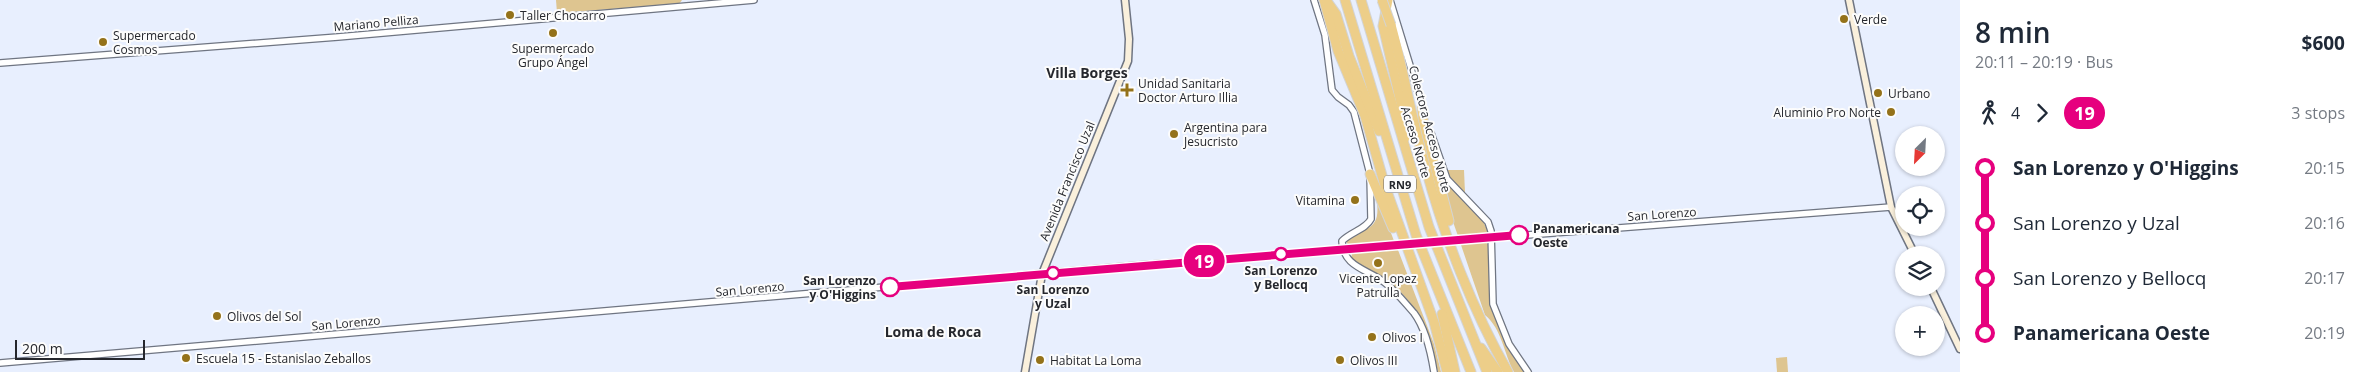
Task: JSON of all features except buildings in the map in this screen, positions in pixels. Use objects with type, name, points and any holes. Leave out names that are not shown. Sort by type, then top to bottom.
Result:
[{"type":"highway","name":"RN9","points":[[1345,0],[1394,166],[1436,289],[1471,372]]},
{"type":"highway","name":"Acceso Norte","points":[[1361,0],[1432,236],[1487,372]]},
{"type":"highway","name":"Colectora Acceso Norte","points":[[1382,0],[1390,25],[1426,172],[1447,233],[1477,309],[1508,372]]},
{"type":"highway","points":[[1389,0],[1383,26],[1405,120],[1404,146]]},
{"type":"highway","points":[[1325,2],[1336,14],[1364,96],[1394,166]]},
{"type":"highway","points":[[1325,2],[1338,51],[1364,116],[1385,186],[1434,322],[1447,372]]},
{"type":"highway","points":[[1422,107],[1423,119],[1446,209],[1477,309]]},
{"type":"highway","points":[[1370,174],[1408,267],[1418,282]]},
{"type":"highway","points":[[1436,289],[1455,372]]},
{"type":"highway","points":[[1472,336],[1498,372]]},
{"type":"highway","points":[[1441,349],[1443,372]]},
{"type":"main road","name":"Avenida Francisco Uzal","points":[[1025,372],[1042,274],[1126,64],[1129,42],[1125,0]]},
{"type":"main road","points":[[1848,0],[1891,207],[1910,246]]},
{"type":"main road","points":[[1935,296],[1960,349]]},
{"type":"street","name":"Mariano Pelliza","points":[[0,64],[338,37],[754,0]]},
{"type":"street","points":[[1314,0],[1326,41],[1330,84],[1335,95],[1349,105],[1354,112],[1370,174],[1372,219],[1342,241],[1343,249],[1351,263],[1386,283],[1414,313],[1426,339],[1434,372]]},
{"type":"street","points":[[1389,0],[1444,175],[1485,218],[1490,226],[1492,300],[1494,308],[1513,351],[1528,372]]},
{"type":"street","name":"San Lorenzo","points":[[0,363],[1343,249],[1891,207]]},
{"type":"shaded area","points":[[556,0],[682,0],[679,4],[557,13]]},
{"type":"shaded area","points":[[1448,170],[1464,170],[1465,193],[1447,175]]},
{"type":"shaded area","points":[[1442,177],[1483,221],[1488,232],[1485,235],[1458,236],[1447,205]]},
{"type":"shaded area","points":[[1376,193],[1394,241],[1349,246],[1345,240],[1369,228],[1376,219]]},
{"type":"shaded area","points":[[1485,242],[1489,245],[1496,318],[1511,353],[1525,372],[1514,372],[1499,334],[1485,315],[1461,245]]},
{"type":"shaded area","points":[[1398,250],[1434,344],[1441,372],[1438,372],[1431,346],[1421,322],[1408,300],[1388,281],[1351,260],[1352,253]]},
{"type":"shaded area","points":[[1787,357],[1788,372],[1777,372],[1776,358]]},
{"type":"bus line","name":"19","points":[[890,287],[1519,235]]},
{"type":"place","name":"Taller Chocarro","points":[[510,15]]},
{"type":"place","name":"Verde","points":[[1844,19]]},
{"type":"place","name":"Supermercado Grupo Ángel","points":[[553,33]]},
{"type":"place","name":"Supermercado Cosmos","points":[[103,42]]},
{"type":"place","name":"Unidad Sanitaria Doctor Arturo Illia","points":[[1127,90]]},
{"type":"place","name":"Urbano","points":[[1878,93]]},
{"type":"place","name":"Aluminio Pro Norte","points":[[1891,112]]},
{"type":"place","name":"Argentina para Jesucristo","points":[[1174,134]]},
{"type":"place","name":"Vitamina","points":[[1355,200]]},
{"type":"place","name":"Panamericana Oeste","points":[[1519,235]]},
{"type":"place","name":"San Lorenzo y Bellocq","points":[[1281,254]]},
{"type":"place","name":"Vicente Lopez Patrulla","points":[[1378,263]]},
{"type":"place","name":"San Lorenzo y Uzal","points":[[1053,273]]},
{"type":"place","name":"San Lorenzo y O'Higgins","points":[[890,287]]},
{"type":"place","name":"Olivos del Sol","points":[[217,316]]},
{"type":"place","name":"Olivos I","points":[[1372,337]]},
{"type":"place","name":"Escuela 15 - Estanislao Zeballos","points":[[186,358]]},
{"type":"place","name":"Habitat La Loma","points":[[1040,360]]},
{"type":"place","name":"Olivos III","points":[[1340,360]]},
{"type":"district","name":"Villa Borges","points":[[1087,72]]},
{"type":"district","name":"Loma de Roca","points":[[933,331]]}]
